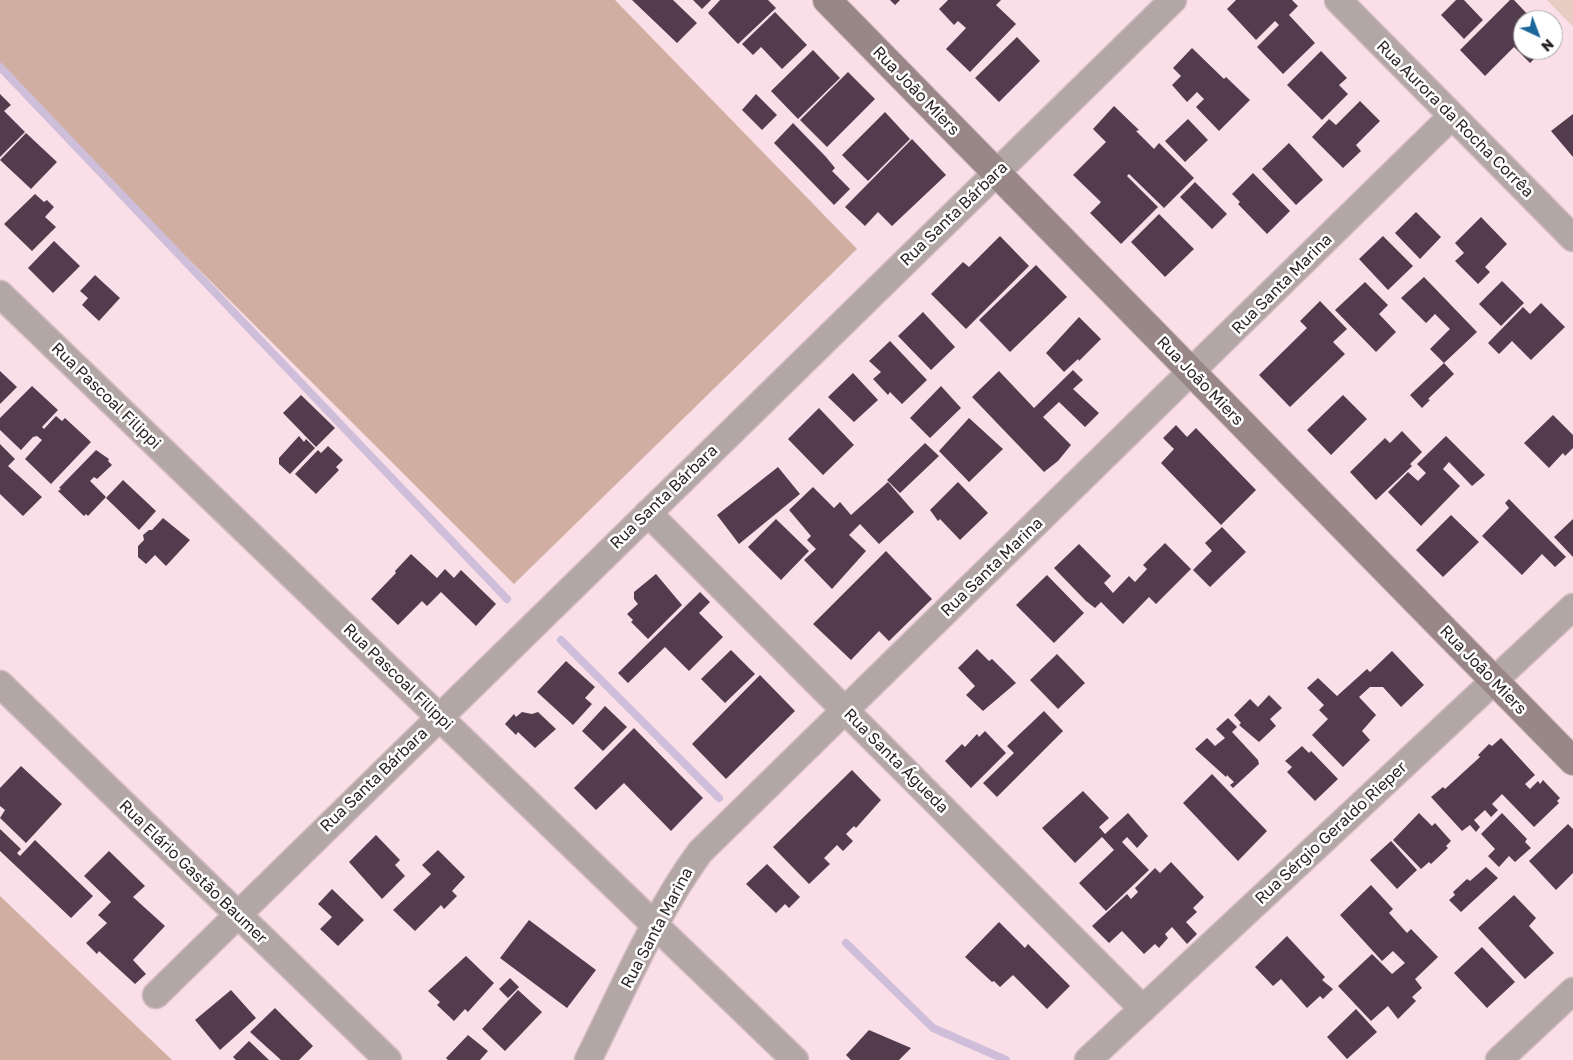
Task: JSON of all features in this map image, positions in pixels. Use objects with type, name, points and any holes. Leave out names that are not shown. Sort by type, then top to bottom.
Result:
[{"type":"street","name":"Rua João Miers","points":[[827,0],[1573,761]]},
{"type":"street","name":"Rua Santa Bárbara","points":[[156,995],[439,716],[1173,0]]},
{"type":"street","name":"Rua Aurora da Rocha Corrêa","points":[[1338,0],[1573,238]]},
{"type":"street","name":"Rua Santa Marina","points":[[588,1060],[683,874],[700,852],[1192,373],[1452,116]]},
{"type":"street","name":"Rua Pascoal Filippi","points":[[0,294],[795,1060]]},
{"type":"street","name":"Rua Santa Águeda","points":[[648,513],[1143,1008]]},
{"type":"street","name":"Rua Sérgio Geraldo Rieper","points":[[1088,1060],[1573,607]]},
{"type":"street","name":"Rua Elário Gastão Baumer","points":[[0,684],[388,1060]]},
{"type":"street","points":[[1499,1060],[1573,991]]},
{"type":"shaded area","points":[[0,0],[615,0],[857,249],[514,584],[0,71]]},
{"type":"shaded area","points":[[1547,0],[1573,0],[1573,27],[1563,17],[1563,10],[1557,10]]},
{"type":"shaded area","points":[[0,896],[172,1060],[0,1060]]},
{"type":"building","points":[[632,0],[673,0],[697,23],[677,43]]},
{"type":"building","points":[[693,0],[711,0],[702,9]]},
{"type":"building","points":[[720,0],[768,0],[776,8],[738,44],[708,13]]},
{"type":"building","points":[[890,0],[900,0],[895,5]]},
{"type":"building","points":[[948,0],[1001,0],[996,5],[1016,24],[970,72],[946,49],[966,28],[958,21],[954,25],[939,9]]},
{"type":"building","points":[[1236,0],[1292,0],[1298,6],[1289,15],[1315,43],[1283,74],[1257,47],[1279,25],[1275,21],[1256,40],[1227,9]]},
{"type":"building","points":[[1456,0],[1464,0],[1483,20],[1464,39],[1441,15]]},
{"type":"building","points":[[1510,0],[1514,0],[1524,10],[1513,10],[1513,48],[1485,76],[1460,50]]},
{"type":"building","points":[[775,12],[807,45],[782,69],[761,47],[753,55],[742,44]]},
{"type":"building","points":[[1017,37],[1040,61],[999,102],[975,78]]},
{"type":"building","points":[[1192,48],[1224,79],[1226,77],[1250,100],[1219,131],[1196,107],[1204,99],[1197,92],[1187,102],[1172,85],[1181,76],[1173,68]]},
{"type":"building","points":[[813,50],[840,78],[798,119],[771,91]]},
{"type":"building","points":[[1321,51],[1347,78],[1339,85],[1348,94],[1322,120],[1287,85]]},
{"type":"building","points":[[848,72],[875,99],[827,147],[800,120]]},
{"type":"building","points":[[0,94],[11,105],[4,111],[25,132],[0,157]]},
{"type":"building","points":[[756,94],[777,115],[762,130],[742,110]]},
{"type":"building","points":[[1360,101],[1380,121],[1356,145],[1361,151],[1343,168],[1312,137],[1329,119],[1336,125]]},
{"type":"building","points":[[1114,106],[1139,130],[1136,131],[1154,149],[1159,143],[1194,178],[1164,208],[1129,174],[1127,176],[1158,207],[1121,244],[1090,213],[1101,202],[1073,175],[1106,142],[1093,129]]},
{"type":"building","points":[[885,112],[910,139],[868,181],[842,155]]},
{"type":"building","points":[[1573,114],[1573,157],[1551,131]]},
{"type":"building","points":[[1188,119],[1208,140],[1185,162],[1165,141]]},
{"type":"building","points":[[793,123],[826,157],[835,168],[832,171],[850,189],[834,205],[774,143]]},
{"type":"building","points":[[26,133],[57,162],[31,189],[0,160]]},
{"type":"building","points":[[912,139],[946,175],[892,226],[878,212],[865,226],[845,207]]},
{"type":"building","points":[[1289,143],[1323,180],[1296,205],[1262,169]]},
{"type":"building","points":[[1253,173],[1290,211],[1267,234],[1238,204],[1240,202],[1232,194]]},
{"type":"building","points":[[1195,182],[1227,214],[1212,229],[1180,197]]},
{"type":"building","points":[[35,194],[44,202],[47,200],[54,207],[45,217],[56,227],[32,251],[4,224]]},
{"type":"building","points":[[1416,212],[1441,237],[1420,259],[1395,233]]},
{"type":"building","points":[[1159,214],[1194,249],[1165,277],[1131,242]]},
{"type":"building","points":[[1481,217],[1507,244],[1485,267],[1490,272],[1478,284],[1455,261],[1464,253],[1455,243]]},
{"type":"building","points":[[1000,236],[1029,266],[966,329],[931,294],[963,262],[969,267]]},
{"type":"building","points":[[1383,236],[1413,266],[1388,290],[1359,259]]},
{"type":"building","points":[[54,241],[80,266],[53,293],[28,268]]},
{"type":"building","points":[[1036,265],[1067,297],[1010,352],[979,320]]},
{"type":"building","points":[[95,275],[120,298],[99,321],[82,305],[88,298],[80,291]]},
{"type":"building","points":[[1424,277],[1477,332],[1444,363],[1430,349],[1450,329],[1435,314],[1426,323],[1401,298]]},
{"type":"building","points":[[1502,281],[1524,303],[1501,326],[1479,304]]},
{"type":"building","points":[[1365,282],[1388,305],[1379,314],[1396,332],[1376,352],[1335,310]]},
{"type":"building","points":[[1320,301],[1347,329],[1333,342],[1345,354],[1290,407],[1259,375],[1307,328],[1300,321]]},
{"type":"building","points":[[1541,303],[1565,327],[1531,360],[1512,341],[1499,354],[1488,343],[1523,307],[1530,314]]},
{"type":"building","points":[[923,312],[955,347],[931,370],[898,336]]},
{"type":"building","points":[[1079,317],[1101,339],[1079,361],[1078,359],[1064,372],[1046,353]]},
{"type":"building","points":[[890,341],[927,380],[902,404],[890,392],[888,395],[873,379],[881,372],[869,361]]},
{"type":"building","points":[[1444,363],[1454,374],[1428,399],[1430,400],[1422,408],[1410,395]]},
{"type":"building","points":[[1073,370],[1083,380],[1073,389],[1099,413],[1085,427],[1059,402],[1043,417],[1071,445],[1058,461],[1044,472],[972,397],[999,371],[1034,408]]},
{"type":"building","points":[[0,371],[17,387],[0,404]]},
{"type":"building","points":[[853,373],[878,400],[854,422],[828,397]]},
{"type":"building","points":[[32,386],[58,410],[42,427],[44,429],[56,416],[62,421],[65,418],[91,442],[51,484],[25,459],[42,440],[37,436],[33,437],[21,450],[0,430],[0,418]]},
{"type":"building","points":[[941,386],[961,408],[930,438],[910,418]]},
{"type":"building","points":[[301,395],[335,428],[316,447],[283,413]]},
{"type":"building","points":[[1343,395],[1367,419],[1331,455],[1307,430]]},
{"type":"building","points":[[819,408],[854,445],[823,475],[788,439]]},
{"type":"building","points":[[1553,415],[1573,435],[1573,448],[1565,456],[1563,453],[1549,468],[1524,443]]},
{"type":"building","points":[[969,418],[1003,449],[969,482],[939,451]]},
{"type":"building","points":[[1176,425],[1187,437],[1196,428],[1256,490],[1221,525],[1161,463],[1174,449],[1163,438]]},
{"type":"building","points":[[1402,431],[1422,452],[1410,464],[1412,466],[1376,500],[1350,472],[1385,438],[1390,443]]},
{"type":"building","points":[[299,436],[304,442],[306,439],[315,448],[290,474],[279,464],[279,458]]},
{"type":"building","points":[[1446,436],[1485,475],[1472,486],[1449,462],[1443,469],[1460,486],[1421,526],[1388,492],[1408,472],[1418,481],[1426,473],[1417,464]]},
{"type":"building","points":[[925,443],[939,456],[900,493],[887,480]]},
{"type":"building","points":[[0,444],[15,459],[8,466],[42,497],[23,516],[0,494]]},
{"type":"building","points":[[328,446],[343,460],[336,467],[339,470],[316,494],[295,474],[318,450],[321,453]]},
{"type":"building","points":[[96,450],[109,459],[108,461],[112,465],[97,479],[94,477],[90,481],[106,497],[88,516],[86,514],[84,516],[58,491]]},
{"type":"building","points":[[778,467],[800,494],[739,544],[717,515]]},
{"type":"building","points":[[123,480],[156,511],[139,530],[106,498]]},
{"type":"building","points":[[888,482],[914,512],[879,544],[860,524],[849,535],[866,551],[832,589],[804,560],[816,549],[807,540],[811,536],[789,510],[813,487],[834,508],[840,502],[851,515]]},
{"type":"building","points":[[958,482],[988,513],[960,540],[940,519],[938,521],[930,510]]},
{"type":"building","points":[[1509,499],[1566,557],[1555,567],[1542,554],[1522,575],[1482,536],[1509,508],[1505,503]]},
{"type":"building","points":[[1451,515],[1479,542],[1443,577],[1416,550]]},
{"type":"building","points":[[163,518],[190,540],[166,566],[155,555],[146,564],[138,557],[138,546],[144,540],[143,535],[152,530]]},
{"type":"building","points":[[776,519],[809,551],[781,580],[748,547]]},
{"type":"building","points":[[1573,519],[1573,557],[1554,537]]},
{"type":"building","points":[[1222,527],[1246,552],[1210,587],[1193,570],[1212,551],[1205,543]]},
{"type":"building","points":[[1165,543],[1191,569],[1156,604],[1149,597],[1123,624],[1101,602],[1095,608],[1086,601],[1054,568],[1079,544],[1111,576],[1104,583],[1113,593],[1129,576],[1135,582],[1147,569],[1143,565]]},
{"type":"building","points":[[886,551],[932,599],[889,641],[879,631],[851,660],[813,624]]},
{"type":"building","points":[[411,554],[437,578],[445,569],[454,578],[461,570],[496,604],[476,626],[441,592],[427,606],[422,601],[398,625],[371,599]]},
{"type":"building","points":[[656,574],[682,605],[648,639],[631,622],[633,620],[627,614],[638,604],[634,599],[634,592]]},
{"type":"building","points":[[1047,575],[1084,613],[1054,643],[1016,605]]},
{"type":"building","points":[[700,592],[710,602],[699,613],[723,637],[689,671],[665,647],[628,683],[618,673]]},
{"type":"building","points":[[977,649],[989,661],[992,659],[1016,683],[983,711],[966,695],[975,686],[958,668]]},
{"type":"building","points":[[731,650],[755,674],[725,703],[701,679]]},
{"type":"building","points":[[1392,651],[1424,685],[1401,707],[1383,687],[1370,687],[1359,697],[1376,715],[1362,731],[1370,740],[1343,767],[1312,735],[1328,719],[1319,710],[1324,705],[1307,688],[1318,678],[1337,696],[1367,669],[1370,672]]},
{"type":"building","points":[[1057,654],[1085,683],[1058,709],[1030,680]]},
{"type":"building","points":[[566,661],[595,687],[585,698],[592,704],[573,725],[537,692]]},
{"type":"building","points":[[760,675],[795,711],[726,779],[692,744]]},
{"type":"building","points":[[1269,695],[1282,708],[1270,719],[1276,726],[1259,742],[1239,725],[1241,723],[1234,715],[1250,699],[1258,707]]},
{"type":"building","points":[[605,706],[627,727],[603,751],[582,731]]},
{"type":"building","points":[[1044,711],[1063,731],[997,797],[983,783],[1014,753],[1007,746]]},
{"type":"building","points":[[522,712],[532,714],[538,712],[556,729],[535,748],[518,732],[516,735],[505,724],[514,714],[516,717]]},
{"type":"building","points":[[1228,718],[1237,727],[1232,732],[1258,760],[1259,764],[1233,788],[1230,785],[1234,782],[1195,749],[1207,738],[1215,746],[1225,738],[1216,729]]},
{"type":"building","points":[[634,728],[703,798],[671,831],[624,783],[596,810],[574,788]]},
{"type":"building","points":[[985,731],[1006,753],[971,788],[945,761],[962,744],[965,747],[977,734],[979,737]]},
{"type":"building","points":[[1501,738],[1535,775],[1525,784],[1530,789],[1538,781],[1540,784],[1543,780],[1560,798],[1557,801],[1559,803],[1534,827],[1502,794],[1492,804],[1498,810],[1491,817],[1485,810],[1474,820],[1480,827],[1476,832],[1470,825],[1462,831],[1431,797],[1443,787],[1445,789],[1480,757],[1478,755],[1489,744],[1492,746]]},
{"type":"building","points":[[1302,746],[1309,753],[1311,751],[1338,779],[1315,801],[1287,772],[1292,767],[1285,761]]},
{"type":"building","points":[[21,766],[62,804],[26,843],[0,818],[5,810],[0,806],[0,788]]},
{"type":"building","points":[[852,770],[881,800],[856,828],[854,826],[846,834],[853,841],[843,851],[837,845],[824,858],[830,864],[809,884],[773,847]]},
{"type":"building","points":[[1212,774],[1267,831],[1238,861],[1183,803]]},
{"type":"building","points":[[1083,791],[1109,818],[1099,827],[1105,834],[1128,813],[1148,836],[1137,848],[1127,837],[1122,842],[1149,870],[1106,911],[1079,883],[1114,850],[1102,837],[1075,863],[1042,828]]},
{"type":"building","points":[[1419,813],[1432,826],[1435,823],[1451,841],[1446,846],[1448,848],[1431,864],[1429,862],[1421,869],[1393,840]]},
{"type":"building","points":[[1502,813],[1527,839],[1525,842],[1531,848],[1515,862],[1509,856],[1499,867],[1488,856],[1495,849],[1481,834]]},
{"type":"building","points":[[1568,824],[1573,829],[1573,873],[1556,890],[1529,861]]},
{"type":"building","points":[[0,829],[21,849],[17,853],[20,856],[35,840],[93,896],[71,918],[0,851]]},
{"type":"building","points":[[376,835],[400,860],[395,865],[405,876],[382,899],[349,862]]},
{"type":"building","points":[[1391,841],[1417,870],[1397,889],[1370,860]]},
{"type":"building","points":[[438,850],[465,877],[452,891],[457,896],[444,909],[441,905],[415,931],[393,910],[431,874],[422,865]]},
{"type":"building","points":[[109,851],[145,886],[133,897],[165,926],[133,960],[146,974],[135,984],[99,951],[97,954],[86,943],[126,905],[107,923],[98,915],[111,902],[84,876]]},
{"type":"building","points":[[1171,862],[1204,897],[1193,908],[1197,912],[1186,922],[1197,934],[1187,944],[1172,927],[1165,934],[1168,938],[1159,948],[1155,944],[1144,954],[1122,931],[1109,943],[1092,926],[1127,894],[1131,899],[1138,892],[1135,888],[1155,868],[1160,873]]},
{"type":"building","points":[[767,864],[800,897],[789,908],[785,904],[776,913],[746,884]]},
{"type":"building","points":[[1486,867],[1498,878],[1461,912],[1449,900],[1455,895],[1453,892],[1467,879],[1470,881]]},
{"type":"building","points":[[1371,885],[1393,909],[1389,913],[1407,933],[1411,929],[1438,957],[1415,979],[1422,988],[1412,997],[1416,1001],[1398,1019],[1388,1006],[1371,1021],[1338,986],[1372,954],[1392,974],[1405,963],[1393,951],[1382,961],[1340,915]]},
{"type":"building","points":[[332,889],[364,920],[338,946],[320,929],[332,917],[318,904]]},
{"type":"building","points":[[1514,895],[1536,918],[1529,926],[1554,953],[1525,979],[1478,928]]},
{"type":"building","points":[[529,920],[596,970],[567,1008],[500,958]]},
{"type":"building","points":[[999,922],[1025,948],[1028,944],[1070,986],[1047,1009],[1013,975],[1000,987],[965,957]]},
{"type":"building","points":[[1287,936],[1325,977],[1322,980],[1333,989],[1323,999],[1320,996],[1307,1008],[1281,979],[1273,986],[1255,967]]},
{"type":"building","points":[[1482,947],[1515,982],[1487,1008],[1454,973]]},
{"type":"building","points":[[466,956],[494,983],[468,1012],[465,1009],[454,1021],[437,1005],[440,1002],[428,991]]},
{"type":"building","points":[[510,978],[519,987],[508,998],[499,989]]},
{"type":"building","points":[[231,990],[256,1018],[220,1050],[195,1020]]},
{"type":"building","points":[[518,990],[542,1012],[505,1051],[482,1029]]},
{"type":"building","points":[[275,1008],[313,1046],[299,1060],[281,1060],[250,1032]]},
{"type":"building","points":[[1356,1009],[1377,1032],[1347,1059],[1327,1037]]},
{"type":"building","points":[[869,1030],[911,1048],[899,1060],[851,1060],[846,1055]]},
{"type":"building","points":[[468,1035],[488,1051],[480,1060],[448,1060],[446,1058]]},
{"type":"building","points":[[249,1041],[269,1060],[236,1060],[233,1057]]},
{"type":"waterway","points":[[0,67],[507,599]]},
{"type":"waterway","points":[[561,640],[719,798]]},
{"type":"waterway","points":[[846,943],[933,1028],[1006,1060]]}]
